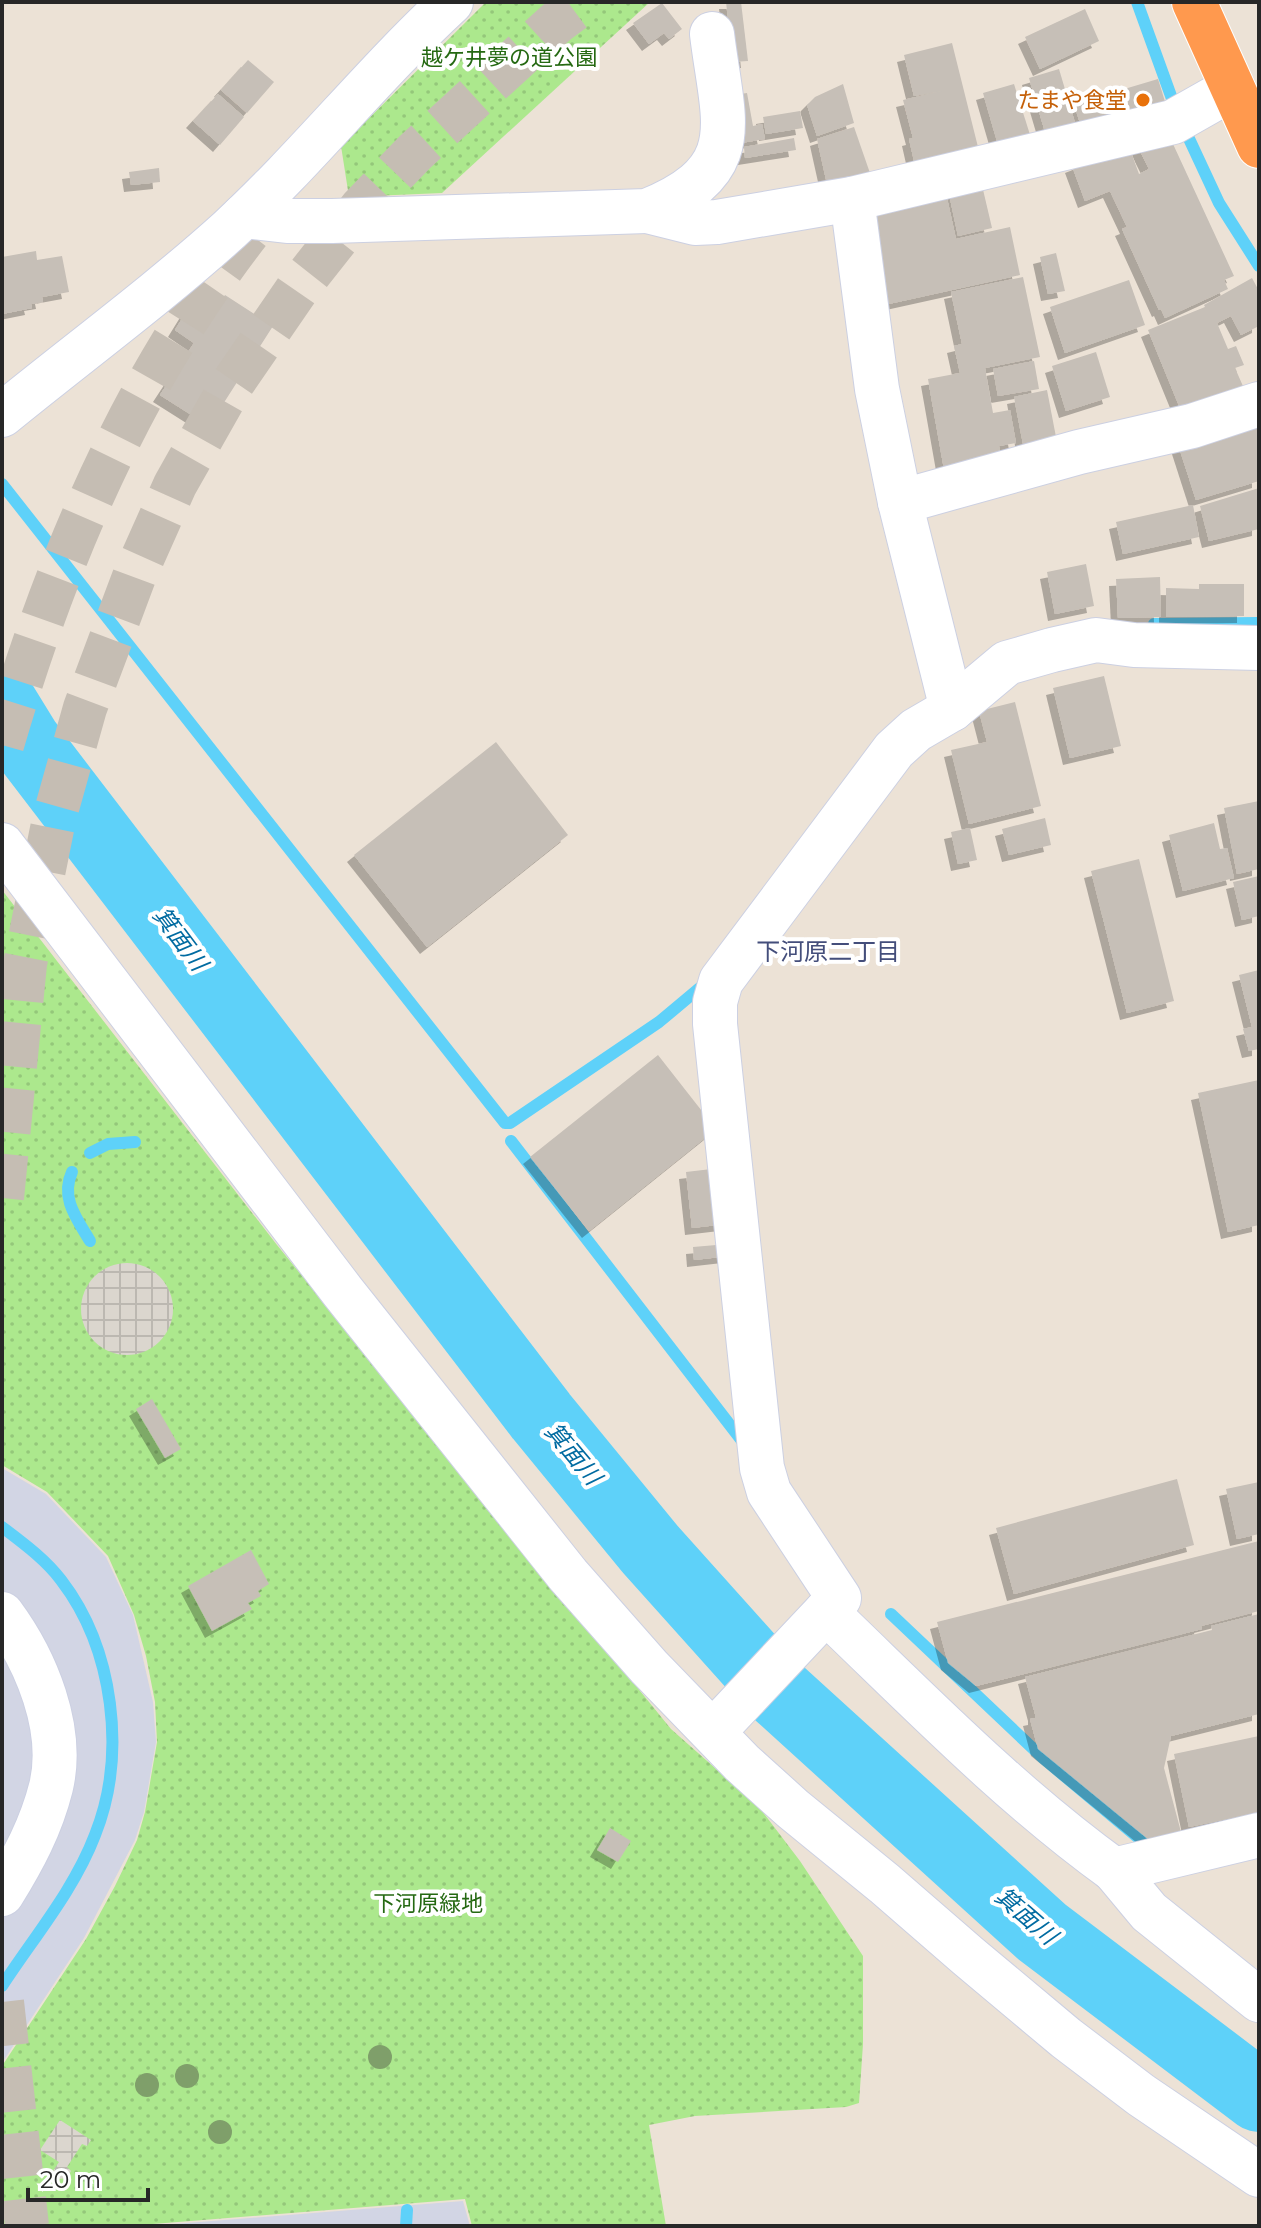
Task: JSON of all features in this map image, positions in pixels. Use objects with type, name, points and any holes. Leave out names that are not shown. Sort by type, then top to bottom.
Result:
[{"type":"highway","points":[[1194,2],[1259,146]]},
{"type":"street","points":[[2,415],[177,276],[244,216],[371,80],[451,2]]},
{"type":"street","points":[[647,211],[691,190],[718,158],[723,125],[712,34]]},
{"type":"street","points":[[244,216],[287,221],[332,221],[647,211],[695,223],[717,222],[852,199],[1173,122],[1233,88]]},
{"type":"street","points":[[852,199],[877,389],[900,502],[952,709]]},
{"type":"street","points":[[900,502],[1079,452],[1192,426],[1259,404]]},
{"type":"street","points":[[721,1725],[839,1598],[769,1492],[762,1468],[715,1024],[715,1002],[721,981],[894,750],[916,730],[952,709],[1007,663],[1096,640],[1134,645],[1259,648]]},
{"type":"street","points":[[2,845],[270,1197],[539,1538],[649,1667],[721,1725],[793,1809],[1066,2038],[1141,2095],[1259,2175]]},
{"type":"street","points":[[2,1614],[28,1651],[39,1675],[47,1707],[53,1765],[52,1783],[36,1832],[2,1894]]},
{"type":"street","points":[[822,1617],[1064,1833],[1114,1870],[1149,1912],[1259,2000]]},
{"type":"street","points":[[1114,1870],[1259,1835]]},
{"type":"shaded area","points":[[127,1263],[144,1267],[159,1277],[169,1292],[173,1309],[169,1326],[159,1341],[144,1351],[127,1355],[110,1351],[95,1341],[85,1326],[81,1309],[85,1292],[95,1277],[110,1267]]},
{"type":"shaded area","points":[[2,1468],[46,1494],[106,1557],[133,1615],[153,1702],[156,1742],[144,1812],[135,1840],[84,1938],[2,2063]]},
{"type":"shaded area","points":[[60,2120],[91,2140],[87,2146],[82,2144],[67,2167],[71,2171],[67,2178],[59,2179],[51,2174],[59,2162],[40,2150]]},
{"type":"shaded area","points":[[463,2201],[470,2226],[149,2226]]},
{"type":"green space","name":"越ケ井夢の道公園","points":[[486,2],[650,2],[442,193],[349,197],[341,146]]},
{"type":"green space","name":"下河原緑地","points":[[2,890],[277,1245],[671,1729],[759,1807],[800,1861],[863,1956],[859,2103],[846,2107],[695,2116],[649,2125],[666,2226],[472,2226],[465,2199],[128,2226],[2,2226],[2,2066],[86,1939],[115,1886],[137,1840],[157,1742],[155,1702],[146,1656],[134,1615],[108,1556],[47,1492],[2,1465]]},
{"type":"building","points":[[726,2],[741,2],[748,61],[733,62]]},
{"type":"building","points":[[662,3],[682,29],[669,39],[664,33],[649,44],[633,23]]},
{"type":"building","points":[[1085,9],[1099,41],[1040,69],[1025,37]]},
{"type":"building","points":[[952,43],[981,159],[922,173],[918,159],[914,161],[909,139],[913,138],[903,100],[942,91],[914,96],[904,55]]},
{"type":"building","points":[[248,60],[274,82],[247,113],[221,90]]},
{"type":"building","points":[[1059,69],[1075,123],[1045,132],[1029,78]]},
{"type":"building","points":[[1158,79],[1167,108],[1083,133],[1074,104]]},
{"type":"building","points":[[843,84],[854,123],[817,136],[807,105],[815,97]]},
{"type":"building","points":[[1014,84],[1031,138],[999,148],[983,93]]},
{"type":"building","points":[[747,93],[753,126],[762,124],[765,139],[741,143],[733,95]]},
{"type":"building","points":[[218,94],[244,117],[220,145],[193,121]]},
{"type":"building","points":[[800,111],[803,128],[766,134],[763,117]]},
{"type":"building","points":[[854,127],[871,176],[827,184],[817,139]]},
{"type":"building","points":[[1167,131],[1234,276],[1224,280],[1228,289],[1165,318],[1122,229],[1127,227],[1110,191],[1085,201],[1072,166],[1128,144],[1139,174],[1149,169],[1137,145]]},
{"type":"building","points":[[794,138],[796,150],[745,158],[744,147]]},
{"type":"building","points":[[159,168],[160,182],[131,185],[129,172]]},
{"type":"building","points":[[981,181],[992,228],[958,236],[948,189]]},
{"type":"building","points":[[945,189],[956,239],[1010,227],[1020,275],[875,307],[862,208]]},
{"type":"building","points":[[36,251],[37,260],[62,256],[69,292],[42,297],[43,302],[31,304],[32,308],[2,314],[2,257]]},
{"type":"building","points":[[1056,253],[1065,291],[1048,294],[1040,257]]},
{"type":"building","points":[[1023,277],[1040,357],[985,368],[993,413],[1010,410],[1016,443],[999,446],[1002,465],[945,475],[928,379],[960,373],[954,346],[962,344],[951,292]]},
{"type":"building","points":[[1252,278],[1259,291],[1259,326],[1241,335],[1231,316],[1217,323],[1228,349],[1236,346],[1244,365],[1235,368],[1246,393],[1184,418],[1148,330],[1205,307]]},
{"type":"building","points":[[1129,280],[1145,325],[1065,353],[1050,307]]},
{"type":"building","points":[[201,288],[221,301],[225,295],[273,326],[209,426],[160,395],[194,343],[175,330]]},
{"type":"building","points":[[1096,352],[1110,397],[1066,411],[1052,366]]},
{"type":"building","points":[[1034,361],[1039,389],[998,396],[993,369]]},
{"type":"building","points":[[1047,390],[1056,437],[1023,444],[1014,397]]},
{"type":"building","points":[[1259,415],[1259,481],[1196,500],[1177,441]]},
{"type":"building","points":[[1259,488],[1259,529],[1209,541],[1200,506]]},
{"type":"building","points":[[1193,505],[1199,537],[1123,554],[1116,522]]},
{"type":"building","points":[[1086,564],[1094,606],[1055,614],[1047,572]]},
{"type":"building","points":[[1160,577],[1161,617],[1118,618],[1116,579]]},
{"type":"building","points":[[1199,584],[1244,584],[1244,616],[1166,617],[1166,588],[1199,589]]},
{"type":"building","points":[[1104,676],[1121,746],[1070,758],[1053,688]]},
{"type":"building","points":[[1015,702],[1041,806],[969,824],[951,750],[987,742],[979,711]]},
{"type":"building","points":[[496,742],[568,835],[427,947],[354,855]]},
{"type":"building","points":[[1259,801],[1259,869],[1237,874],[1224,808]]},
{"type":"building","points":[[1045,818],[1051,845],[1009,855],[1002,829]]},
{"type":"building","points":[[1214,823],[1220,849],[1227,848],[1234,878],[1183,891],[1169,835]]},
{"type":"building","points":[[970,828],[977,860],[958,864],[951,832]]},
{"type":"building","points":[[1139,859],[1174,1001],[1127,1013],[1091,871]]},
{"type":"building","points":[[1259,876],[1259,916],[1242,920],[1233,882]]},
{"type":"building","points":[[1259,970],[1259,1049],[1249,1051],[1243,1029],[1252,1027],[1239,975]]},
{"type":"building","points":[[658,1055],[716,1129],[589,1231],[530,1157]]},
{"type":"building","points":[[1259,1080],[1259,1225],[1228,1232],[1198,1093]]},
{"type":"building","points":[[720,1168],[726,1224],[692,1228],[686,1172]]},
{"type":"building","points":[[728,1244],[729,1256],[694,1260],[693,1247]]},
{"type":"building","points":[[152,1399],[181,1449],[165,1458],[136,1409]]},
{"type":"building","points":[[1177,1479],[1194,1545],[1014,1594],[996,1528]]},
{"type":"building","points":[[1259,1482],[1259,1534],[1237,1539],[1226,1489]]},
{"type":"building","points":[[1259,1541],[1259,1611],[1201,1626],[1202,1629],[976,1686],[948,1663],[937,1622]]},
{"type":"building","points":[[251,1550],[269,1584],[258,1591],[261,1596],[248,1603],[252,1609],[212,1631],[188,1586]]},
{"type":"building","points":[[1259,1614],[1259,1714],[1171,1736],[1164,1768],[1181,1832],[1149,1840],[1038,1749],[1030,1719],[1035,1718],[1035,1714],[1025,1677],[1212,1630],[1211,1626]]},
{"type":"building","points":[[1259,1736],[1259,1812],[1189,1827],[1174,1754]]},
{"type":"building","points":[[610,1828],[631,1841],[618,1862],[597,1850]]},
{"type":"waterway","points":[[1137,2],[1175,107]]},
{"type":"waterway","points":[[1185,130],[1219,203],[1259,266]]},
{"type":"waterway","points":[[2,484],[505,1123],[510,1123],[659,1022],[702,986]]},
{"type":"waterway","points":[[1154,624],[1259,623]]},
{"type":"waterway","name":"箕面川","points":[[2,704],[26,743],[541,1416],[650,1549],[780,1694],[1042,1932],[1259,2096]]},
{"type":"waterway","points":[[511,1141],[743,1442]]},
{"type":"waterway","points":[[90,1153],[108,1144],[135,1142]]},
{"type":"waterway","points":[[72,1172],[69,1199],[90,1241]]},
{"type":"waterway","points":[[2,1527],[48,1565],[79,1607],[103,1670],[110,1703],[112,1737],[111,1771],[95,1835],[65,1894],[2,1986]]},
{"type":"waterway","points":[[891,1614],[1043,1758],[1142,1841]]},
{"type":"waterway","points":[[406,2226],[407,2210]]},
{"type":"tunnel","points":[[2,1198],[25,964],[54,819],[85,708],[134,577],[175,485],[232,384],[298,288],[362,207],[415,152],[557,22],[584,2]]},
{"type":"tunnel","points":[[2,745],[48,603],[106,466],[178,334],[219,272],[264,213]]},
{"type":"tunnel","points":[[2,2002],[27,2226]]},
{"type":"place","name":"たまや食堂","points":[[1143,100]]},
{"type":"district","name":"下河原二丁目","points":[[828,952]]}]
